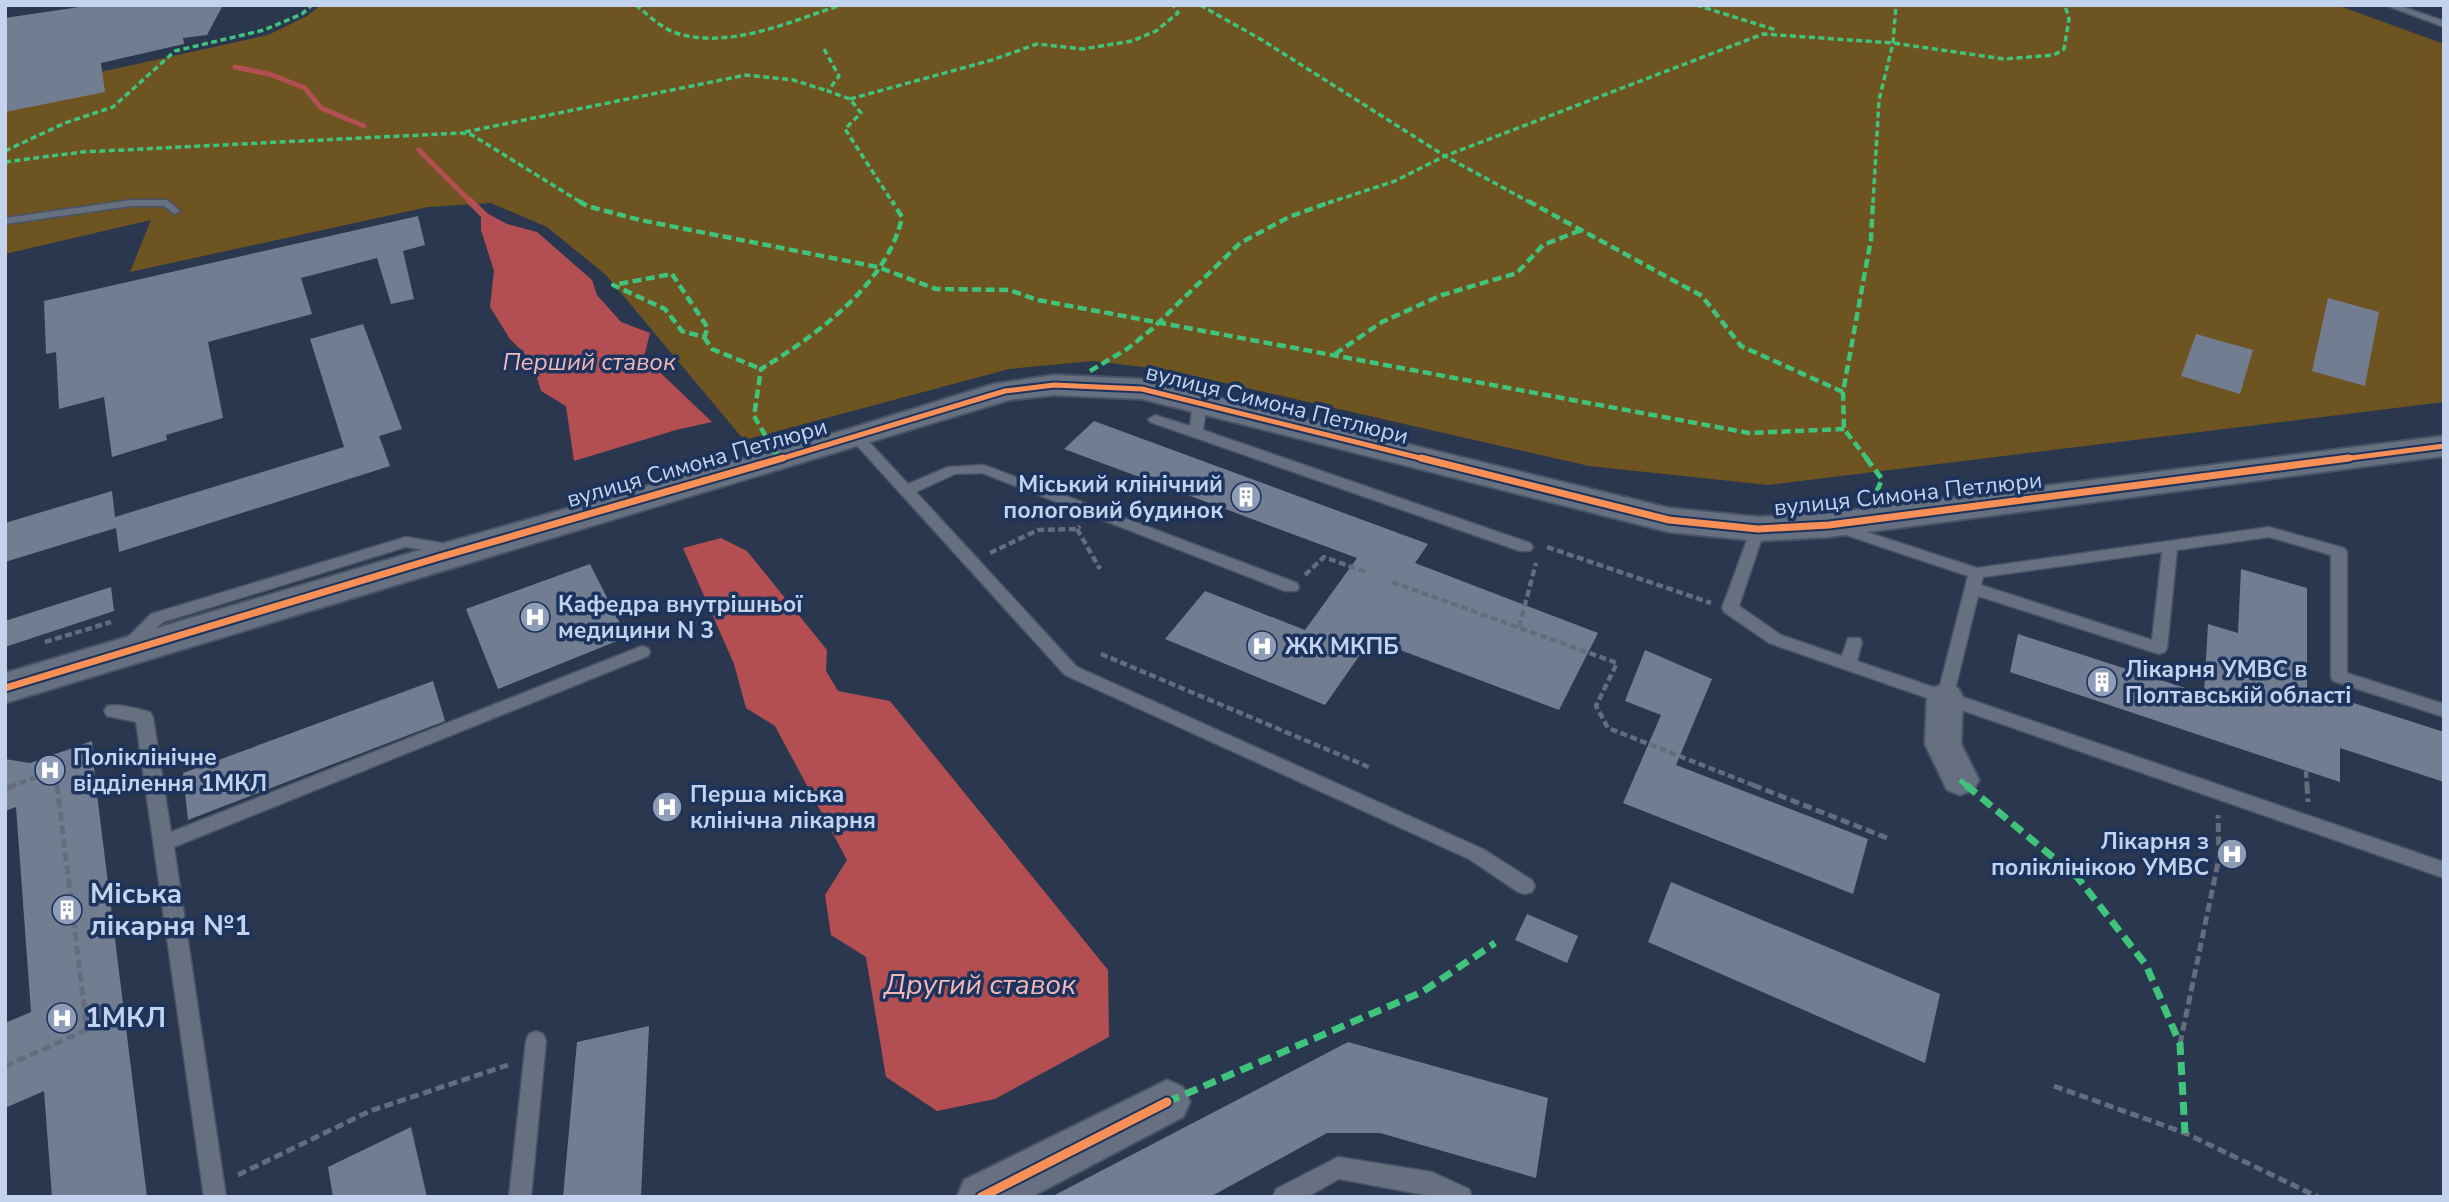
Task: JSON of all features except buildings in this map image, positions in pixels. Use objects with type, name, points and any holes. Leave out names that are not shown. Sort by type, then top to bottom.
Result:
[{"type":"street","name":"вулиця Симона Петлюри","points":[[5,688],[114,638],[440,557],[857,437],[1005,391],[1054,385],[1142,389],[1198,418],[1669,520],[1758,529],[1829,525],[2444,446]]},
{"type":"street","points":[[1945,697],[1943,744],[1960,780]]},
{"type":"street","points":[[981,1197],[1167,1102]]},
{"type":"lane","points":[[2389,5],[2444,24]]},
{"type":"lane","points":[[5,221],[131,202],[167,202],[174,211]]},
{"type":"lane","points":[[1155,419],[1198,418],[1525,547]]},
{"type":"lane","points":[[857,437],[1071,671],[1476,854],[1525,886]]},
{"type":"lane","points":[[906,491],[953,470],[975,468],[1291,587]]},
{"type":"lane","points":[[1829,525],[2159,648],[2170,547]]},
{"type":"lane","points":[[1758,529],[1730,608],[1775,639],[2444,870]]},
{"type":"lane","points":[[1974,581],[2269,532],[2339,552],[2339,677],[2444,710]]},
{"type":"lane","points":[[1945,697],[1974,581]]},
{"type":"lane","points":[[1848,663],[1854,642]]},
{"type":"lane","points":[[164,843],[642,652]]},
{"type":"lane","points":[[113,711],[144,717],[214,1192]]},
{"type":"lane","points":[[520,1197],[536,1048]]},
{"type":"lane","points":[[1284,1197],[1338,1168],[1432,1184],[1461,1197]]},
{"type":"path","points":[[972,562],[1038,530],[1077,529],[1097,512]]},
{"type":"path","points":[[1077,529],[1100,569]]},
{"type":"path","points":[[1291,587],[1324,557],[1368,573]]},
{"type":"path","points":[[1392,582],[1617,663],[1596,706],[1608,729],[1887,838]]},
{"type":"path","points":[[1520,627],[1531,585]]},
{"type":"path","points":[[32,647],[114,638]]},
{"type":"path","points":[[1101,654],[1371,768]]},
{"type":"path","points":[[6,786],[55,770],[87,1030]]},
{"type":"path","points":[[2180,1044],[2219,858],[2217,792]]},
{"type":"path","points":[[5,1066],[125,1013]]},
{"type":"path","points":[[214,1192],[370,1111],[536,1048]]},
{"type":"path","points":[[2054,1086],[2185,1133],[2318,1197]]},
{"type":"shaded area","points":[[321,5],[2337,5],[2444,44],[2444,402],[1768,485],[1589,466],[1168,370],[1093,361],[1009,369],[744,440],[606,275],[547,227],[491,203],[428,207],[130,272],[151,220],[5,254],[5,93],[268,35],[307,16]]},
{"type":"water","name":"Перший ставок","points":[[481,210],[507,224],[537,232],[592,280],[597,295],[621,322],[650,333],[644,357],[712,422],[574,461],[566,406],[541,391],[532,361],[510,339],[490,307],[494,271],[481,230]]},
{"type":"water","name":"Другий ставок","points":[[721,538],[747,551],[827,650],[826,671],[838,691],[890,701],[1108,970],[1109,1037],[995,1099],[937,1111],[886,1077],[866,957],[831,935],[825,895],[847,860],[775,726],[746,708],[734,664],[683,548]]},
{"type":"waterway","points":[[235,67],[269,74],[305,88],[321,108],[364,126]]},
{"type":"waterway","points":[[419,150],[487,218]]},
{"type":"marked path","points":[[5,151],[65,123],[113,107],[175,51],[264,30],[302,14],[312,5]]},
{"type":"marked path","points":[[636,5],[671,31],[695,37],[716,38],[759,31],[841,5]]},
{"type":"marked path","points":[[850,99],[992,60],[1037,44],[1083,49],[1132,41],[1156,31],[1178,13],[1173,5]]},
{"type":"marked path","points":[[1200,5],[1262,40],[1445,156],[1702,296],[1741,346],[1843,392]]},
{"type":"marked path","points":[[1696,5],[1776,30]]},
{"type":"marked path","points":[[1875,496],[1882,479],[1844,429],[1843,392],[1871,239],[1879,100],[1893,43],[1896,5]]},
{"type":"marked path","points":[[1090,371],[1144,336],[1229,252],[1264,228],[1315,207],[1395,181],[1445,156],[1763,34],[1893,43],[2004,59],[2054,55],[2064,49],[2069,19],[2065,5]]},
{"type":"marked path","points":[[779,459],[754,416],[761,369],[810,337],[851,301],[889,251],[902,217],[845,129],[861,113],[850,99],[828,91],[839,76],[824,49]]},
{"type":"marked path","points":[[465,132],[746,75],[793,80],[828,91]]},
{"type":"marked path","points":[[5,162],[82,152],[461,133],[472,135],[587,206],[640,220],[878,267],[936,289],[1009,290],[1038,300],[1749,433],[1844,429]]},
{"type":"marked path","points":[[1335,354],[1382,322],[1442,295],[1517,273],[1543,245],[1581,230]]},
{"type":"marked path","points":[[704,337],[708,328],[672,274],[613,285],[665,309],[682,331],[704,337],[712,349],[761,369]]},
{"type":"marked path","points":[[1960,780],[2078,878],[2146,965],[2180,1044],[2185,1133]]},
{"type":"marked path","points":[[1167,1102],[1422,992],[1495,943]]},
{"type":"cycle path","points":[[5,688],[1005,391],[1054,385],[1142,389],[1669,520],[1758,529],[1829,525],[2444,446]]},
{"type":"cycle path","points":[[981,1197],[1167,1102]]},
{"type":"place","name":"Міський клінічний пологовий будинок","points":[[1246,497]]},
{"type":"place","name":"Кафедра внутрішньої медицини N 3","points":[[535,617]]},
{"type":"place","name":"ЖК МКПБ","points":[[1262,646]]},
{"type":"place","name":"Лікарня УМВС в Полтавській області","points":[[2102,682]]},
{"type":"place","name":"Поліклінічне відділення 1МКЛ","points":[[50,770]]},
{"type":"place","name":"Перша міська клінічна лікарня","points":[[667,807]]},
{"type":"place","name":"Лікарня з поліклінікою УМВС","points":[[2232,854]]},
{"type":"place","name":"Міська лікарня №1","points":[[67,910]]},
{"type":"place","name":"1МКЛ","points":[[62,1018]]}]
